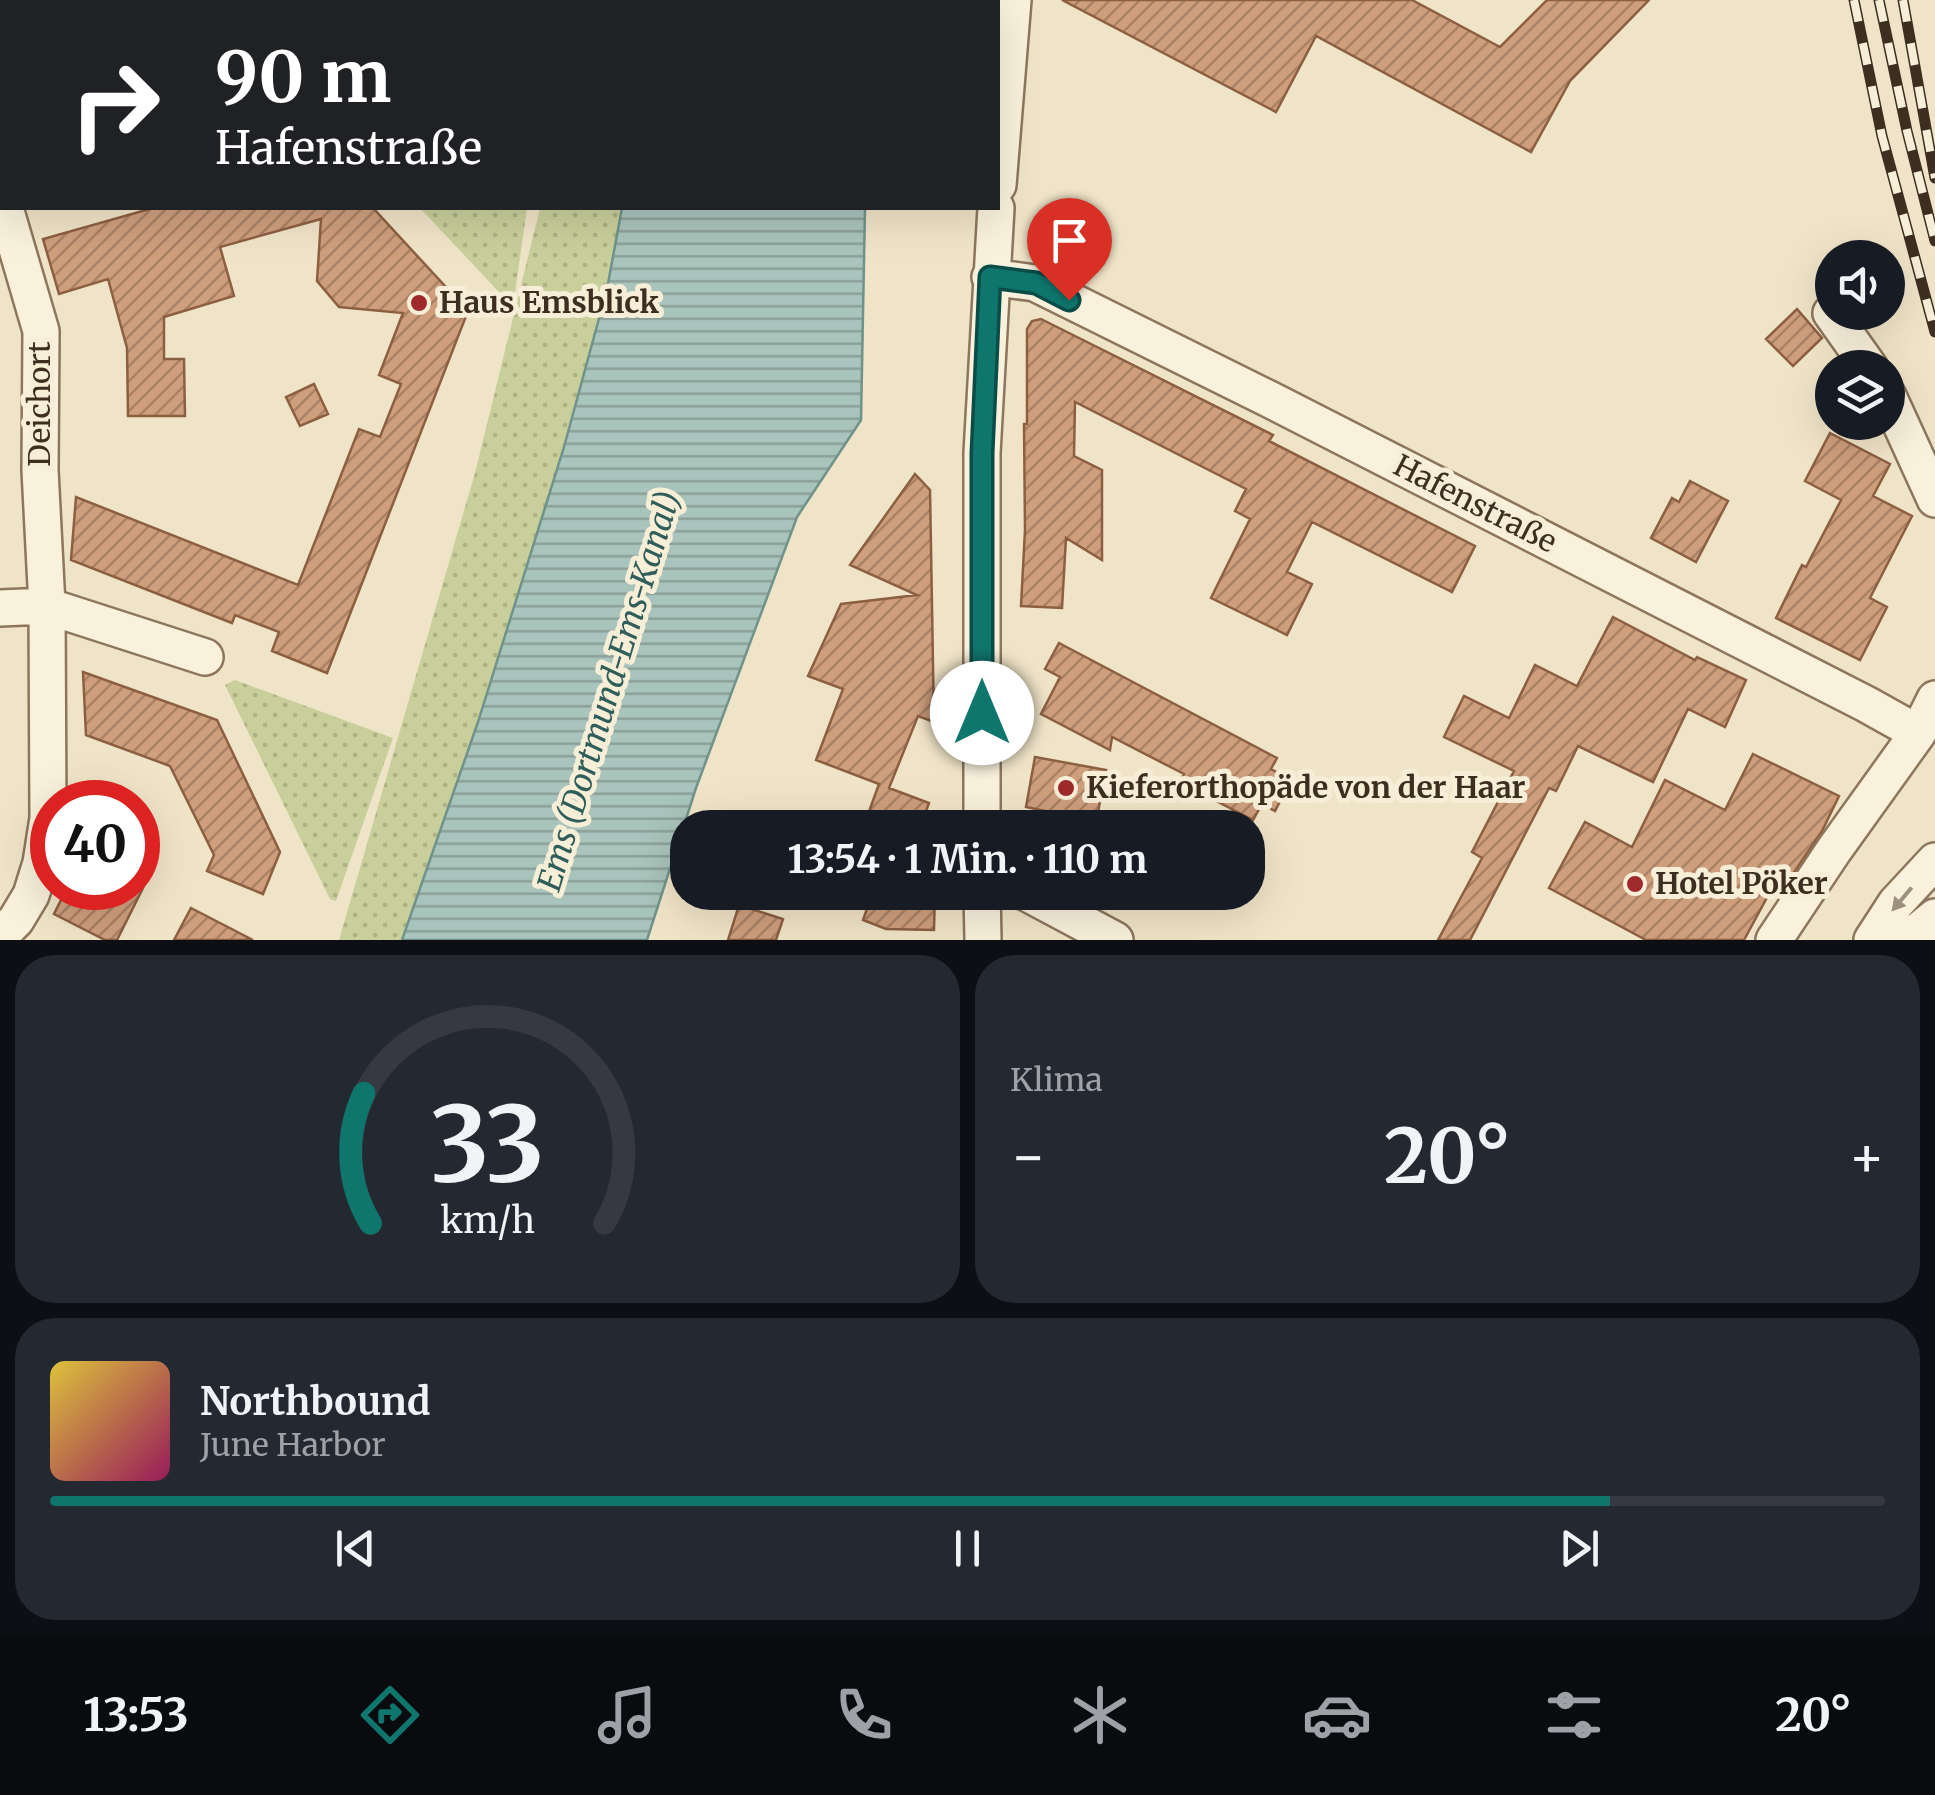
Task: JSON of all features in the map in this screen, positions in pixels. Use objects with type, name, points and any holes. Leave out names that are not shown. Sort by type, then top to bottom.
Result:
[{"type":"street","points":[[1000,160],[1013,0]]},
{"type":"street","name":"Deichort","points":[[0,936],[16,920],[31,895],[48,818],[48,606],[40,470],[41,331],[7,210]]},
{"type":"street","points":[[982,810],[982,453],[996,210]]},
{"type":"street","name":"Hafenstraße","points":[[990,277],[1036,283],[1918,733]]},
{"type":"street","points":[[1905,433],[1935,499]]},
{"type":"street","points":[[0,608],[48,606],[205,656]]},
{"type":"street","points":[[1774,940],[1918,733],[1935,699]]},
{"type":"street","points":[[1872,940],[1896,903],[1935,861]]},
{"type":"street","points":[[982,910],[983,940]]},
{"type":"street","points":[[1059,910],[1115,940]]},
{"type":"street","points":[[1906,940],[1935,917]]},
{"type":"green space","points":[[422,210],[527,210],[513,307]]},
{"type":"green space","points":[[540,210],[622,210],[607,289],[564,447],[478,722],[402,940],[339,940],[475,473]]},
{"type":"green space","points":[[235,680],[393,738],[336,901],[330,899],[225,685]]},
{"type":"water","name":"Ems (Dortmund-Ems-Kanal)","points":[[622,210],[865,210],[861,420],[797,517],[689,810],[670,810],[670,869],[647,940],[402,940],[478,722],[564,447],[607,289]]},
{"type":"building","points":[[1062,0],[1412,0],[1500,47],[1547,0],[1649,0],[1570,81],[1531,152],[1316,36],[1276,112]]},
{"type":"building","points":[[146,210],[375,210],[468,311],[327,673],[272,651],[279,632],[235,615],[232,623],[71,560],[76,497],[298,585],[359,429],[380,437],[401,384],[379,375],[403,313],[339,307],[317,281],[321,219],[220,247],[234,296],[164,317],[164,359],[184,359],[185,416],[128,416],[127,348],[108,279],[59,294],[43,239]]},
{"type":"building","points":[[1797,309],[1822,338],[1793,366],[1766,339]]},
{"type":"building","points":[[1041,319],[1273,435],[1269,441],[1475,546],[1452,592],[1312,522],[1287,572],[1312,584],[1287,635],[1211,598],[1250,519],[1235,511],[1246,489],[1075,402],[1074,456],[1102,470],[1102,560],[1066,538],[1062,608],[1021,606],[1027,329],[1032,321]]},
{"type":"building","points":[[314,384],[328,414],[300,426],[286,397]]},
{"type":"building","points":[[1826,440],[1844,440],[1890,464],[1873,496],[1912,516],[1870,598],[1887,607],[1860,660],[1776,618],[1841,500],[1805,481]]},
{"type":"building","points":[[915,474],[930,490],[934,722],[918,716],[889,788],[929,803],[926,810],[870,810],[879,784],[816,760],[843,689],[808,676],[841,604],[917,595],[850,565]]},
{"type":"building","points":[[1690,481],[1728,501],[1696,562],[1651,538],[1672,498],[1679,502]]},
{"type":"building","points":[[1613,617],[1695,660],[1697,657],[1746,680],[1725,727],[1688,709],[1653,782],[1578,746],[1556,791],[1549,788],[1470,940],[1438,940],[1482,858],[1472,852],[1514,771],[1444,737],[1464,696],[1509,718],[1535,665],[1577,686]]},
{"type":"building","points":[[1059,643],[1277,758],[1271,769],[1291,780],[1275,811],[1262,804],[1259,810],[1234,810],[1180,782],[1184,774],[1112,737],[1110,750],[1041,714],[1060,677],[1045,669]]},
{"type":"building","points":[[83,672],[217,720],[280,852],[263,894],[207,871],[214,855],[170,766],[86,735]]},
{"type":"building","points":[[1753,754],[1839,796],[1822,831],[1778,896],[1770,892],[1744,940],[1646,940],[1549,888],[1585,822],[1632,847],[1665,780],[1725,810]]},
{"type":"building","name":"Kieferorthopäde von der Haar","points":[[1035,757],[1106,770],[1098,810],[1026,807]]},
{"type":"building","points":[[191,908],[253,940],[174,940]]},
{"type":"building","points":[[56,910],[132,910],[117,940],[105,940],[54,914]]},
{"type":"building","points":[[737,910],[755,910],[783,919],[776,940],[728,940]]},
{"type":"building","points":[[867,910],[935,910],[934,930],[886,929],[863,920]]},
{"type":"railway","points":[[1854,0],[1882,136],[1935,332]]},
{"type":"railway","points":[[1879,0],[1935,241]]},
{"type":"railway","points":[[1903,0],[1935,178]]},
{"type":"place","name":"Haus Emsblick","points":[[419,303]]},
{"type":"place","name":"Kieferorthopäde von der Haar","points":[[1066,788]]},
{"type":"place","name":"Hotel Pöker","points":[[1635,884]]},
{"type":"route","points":[[982,713],[982,453],[990,277],[1036,283],[1069,300]]}]
